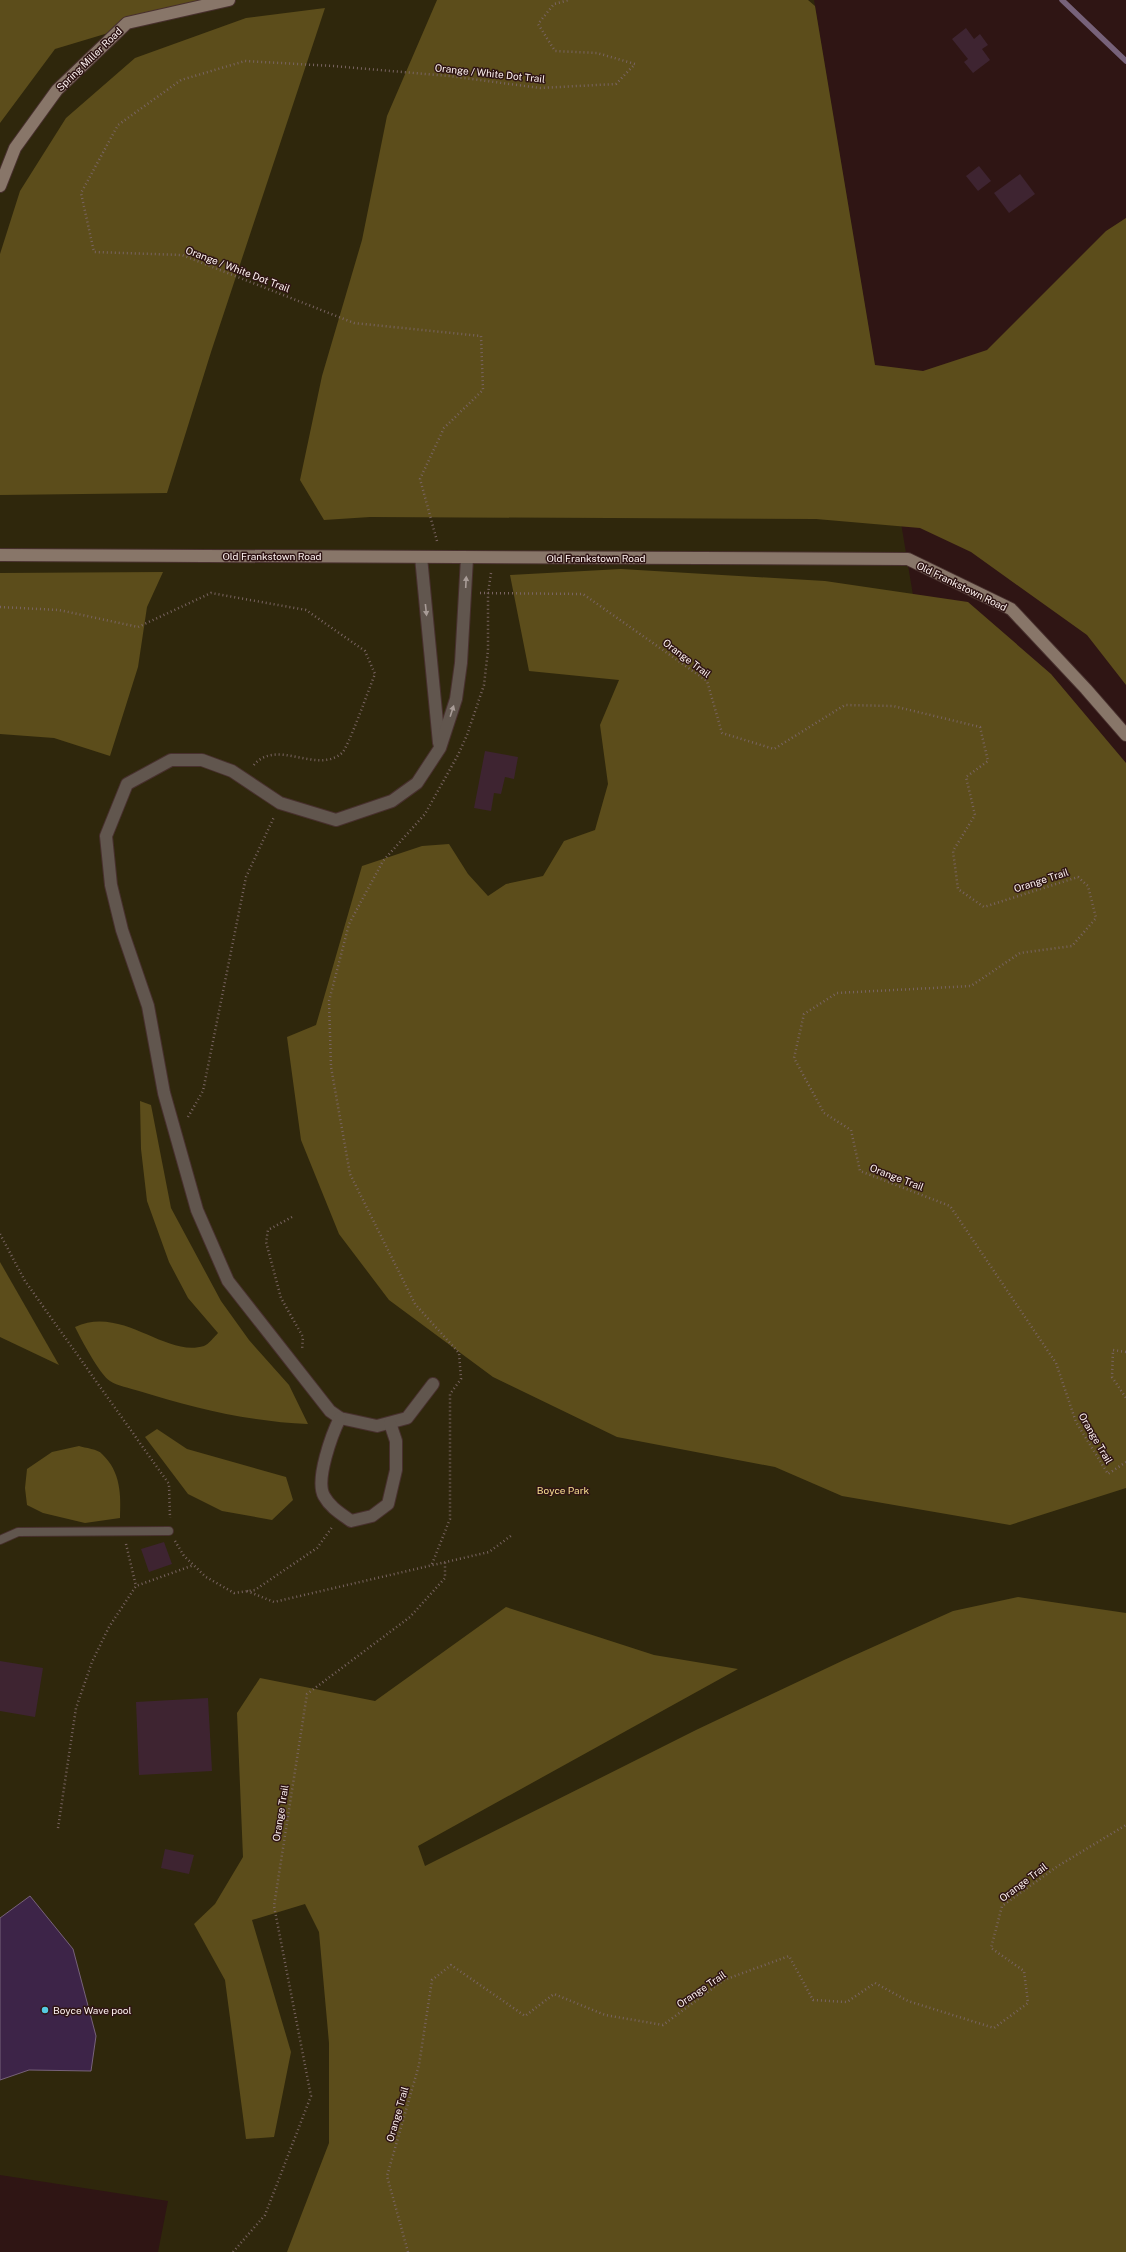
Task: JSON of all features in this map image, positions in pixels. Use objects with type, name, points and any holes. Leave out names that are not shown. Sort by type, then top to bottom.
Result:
[{"type":"street","name":"Spring Miller Road","points":[[0,186],[15,148],[56,90],[126,23],[229,0]]},
{"type":"street","name":"Old Frankstown Road","points":[[0,555],[908,559],[1011,609],[1086,689],[1126,735]]},
{"type":"street","points":[[421,557],[440,748]]},
{"type":"street","points":[[433,1384],[407,1418],[377,1426],[340,1418],[330,1411],[228,1281],[197,1210],[164,1093],[148,1006],[122,930],[111,885],[106,836],[127,784],[171,760],[202,760],[232,771],[280,804],[336,820],[392,801],[417,783],[440,748],[456,699],[461,663],[467,558]]},
{"type":"street","points":[[340,1418],[331,1435],[322,1474],[323,1494],[331,1507],[351,1521],[372,1516],[388,1504],[396,1470],[396,1441],[390,1422]]},
{"type":"lane","points":[[0,1540],[18,1532],[169,1531]]},
{"type":"path","name":"Orange / White Dot Trail","points":[[441,557],[420,479],[444,428],[483,390],[481,336],[354,323],[182,255],[94,252],[81,193],[118,125],[181,80],[246,61],[341,66],[449,76],[540,88],[616,84],[636,64],[597,53],[555,51],[538,24],[554,4],[569,0]]},
{"type":"path","points":[[432,1564],[450,1519],[450,1394],[461,1379],[459,1353],[415,1304],[350,1174],[331,1067],[329,1001],[349,924],[383,861],[424,814],[458,755],[467,735],[484,684],[488,650],[488,594],[495,558]]},
{"type":"path","points":[[0,607],[59,610],[138,627],[211,593],[306,610],[365,651],[375,674],[343,752],[330,761],[270,754],[259,759],[244,779]]},
{"type":"path","name":"Orange Trail","points":[[465,593],[583,594],[707,681],[722,733],[774,749],[845,705],[894,706],[980,727],[988,761],[966,777],[975,815],[953,851],[958,889],[984,907],[1078,877],[1088,886],[1096,918],[1072,946],[1020,953],[970,986],[837,993],[804,1014],[794,1058],[824,1113],[851,1130],[860,1171],[950,1206],[1056,1363],[1076,1422],[1108,1474],[1126,1462]]},
{"type":"path","points":[[176,1136],[203,1091],[246,877],[280,804]]},
{"type":"path","points":[[292,1217],[268,1230],[266,1242],[281,1298],[304,1337],[302,1355],[293,1363]]},
{"type":"path","points":[[0,1234],[25,1281],[169,1484],[171,1512],[169,1531],[184,1556],[206,1577],[234,1593],[255,1590],[317,1548],[341,1514]]},
{"type":"path","points":[[1126,1352],[1113,1350],[1112,1377],[1126,1398]]},
{"type":"path","points":[[123,1531],[136,1586]]},
{"type":"path","points":[[246,1591],[274,1602],[432,1564],[489,1552],[512,1535]]},
{"type":"path","name":"Orange Trail","points":[[233,2252],[265,2215],[311,2096],[274,1906],[307,1694],[410,1617],[444,1578],[444,1562]]},
{"type":"path","points":[[58,1828],[76,1708],[92,1662],[109,1627],[136,1586],[194,1565]]},
{"type":"path","name":"Orange Trail","points":[[408,2252],[387,2176],[419,2065],[432,1980],[450,1965],[525,2016],[554,1994],[606,2016],[663,2025],[724,1980],[789,1956],[813,2000],[847,2002],[875,1983],[908,2001],[994,2028],[1028,2003],[1024,1971],[991,1948],[1002,1906],[1058,1866],[1126,1825]]},
{"type":"green space","name":"Boyce Park","points":[[0,0],[814,0],[913,595],[1126,805],[1126,2252],[158,2252],[168,2201],[0,2175]]},
{"type":"shaded area","points":[[0,0],[218,0],[55,49],[0,123]]},
{"type":"shaded area","points":[[437,0],[808,0],[815,6],[875,365],[923,371],[987,350],[1106,231],[1126,218],[1126,685],[1087,635],[971,552],[920,528],[816,519],[370,517],[324,520],[300,480],[322,376],[362,240],[387,116]]},
{"type":"shaded area","points":[[325,8],[211,352],[167,493],[0,495],[0,254],[20,191],[66,118],[135,58],[246,18]]},
{"type":"shaded area","points":[[621,569],[825,581],[968,602],[1051,674],[1126,763],[1126,1488],[1010,1525],[842,1496],[775,1467],[617,1437],[493,1377],[389,1300],[339,1234],[301,1140],[287,1037],[316,1025],[362,866],[422,846],[449,844],[468,874],[488,896],[506,884],[543,876],[564,841],[595,830],[608,784],[600,725],[619,680],[529,671],[510,575]]},
{"type":"shaded area","points":[[163,572],[147,607],[138,667],[110,756],[54,738],[0,734],[0,573]]},
{"type":"shaded area","points":[[140,1101],[151,1105],[171,1208],[221,1301],[249,1340],[289,1385],[308,1424],[287,1423],[222,1413],[180,1403],[116,1384],[110,1381],[101,1372],[78,1333],[75,1327],[93,1322],[110,1322],[174,1345],[189,1348],[204,1346],[218,1333],[188,1298],[169,1262],[147,1201],[141,1149]]},
{"type":"shaded area","points":[[0,1262],[59,1365],[0,1337]]},
{"type":"shaded area","points":[[157,1429],[187,1449],[286,1477],[293,1500],[272,1520],[222,1511],[188,1494],[145,1437]]},
{"type":"shaded area","points":[[79,1446],[100,1452],[113,1468],[120,1492],[120,1518],[85,1523],[43,1513],[27,1505],[25,1488],[27,1469],[52,1452]]},
{"type":"shaded area","points":[[1018,1597],[1126,1613],[1126,2252],[287,2252],[329,2143],[329,2043],[319,1932],[305,1904],[252,1920],[291,2052],[274,2137],[246,2139],[225,1980],[194,1924],[215,1904],[243,1857],[237,1713],[260,1678],[375,1701],[506,1607],[654,1655],[738,1669],[418,1846],[425,1866],[696,1730],[844,1660],[953,1611]]},
{"type":"shaded area","name":"Boyce Wave pool","points":[[30,1896],[73,1949],[96,2036],[91,2071],[29,2070],[0,2080],[0,1918]]},
{"type":"building","points":[[966,28],[974,39],[980,34],[988,45],[982,49],[990,60],[973,73],[964,62],[968,59],[952,39]]},
{"type":"building","points":[[979,166],[991,181],[978,191],[966,176]]},
{"type":"building","points":[[1020,174],[1035,194],[1009,213],[994,193]]},
{"type":"building","points":[[485,751],[518,757],[514,779],[505,777],[501,794],[494,793],[491,811],[474,808]]},
{"type":"building","points":[[164,1542],[172,1564],[149,1572],[141,1549]]},
{"type":"building","points":[[0,1661],[43,1668],[35,1717],[0,1711]]},
{"type":"building","points":[[208,1698],[212,1771],[139,1775],[136,1702]]},
{"type":"building","points":[[165,1849],[194,1855],[189,1874],[161,1868]]},
{"type":"waterway","points":[[1062,0],[1126,61]]},
{"type":"place","name":"Boyce Wave pool","points":[[45,2010]]}]
